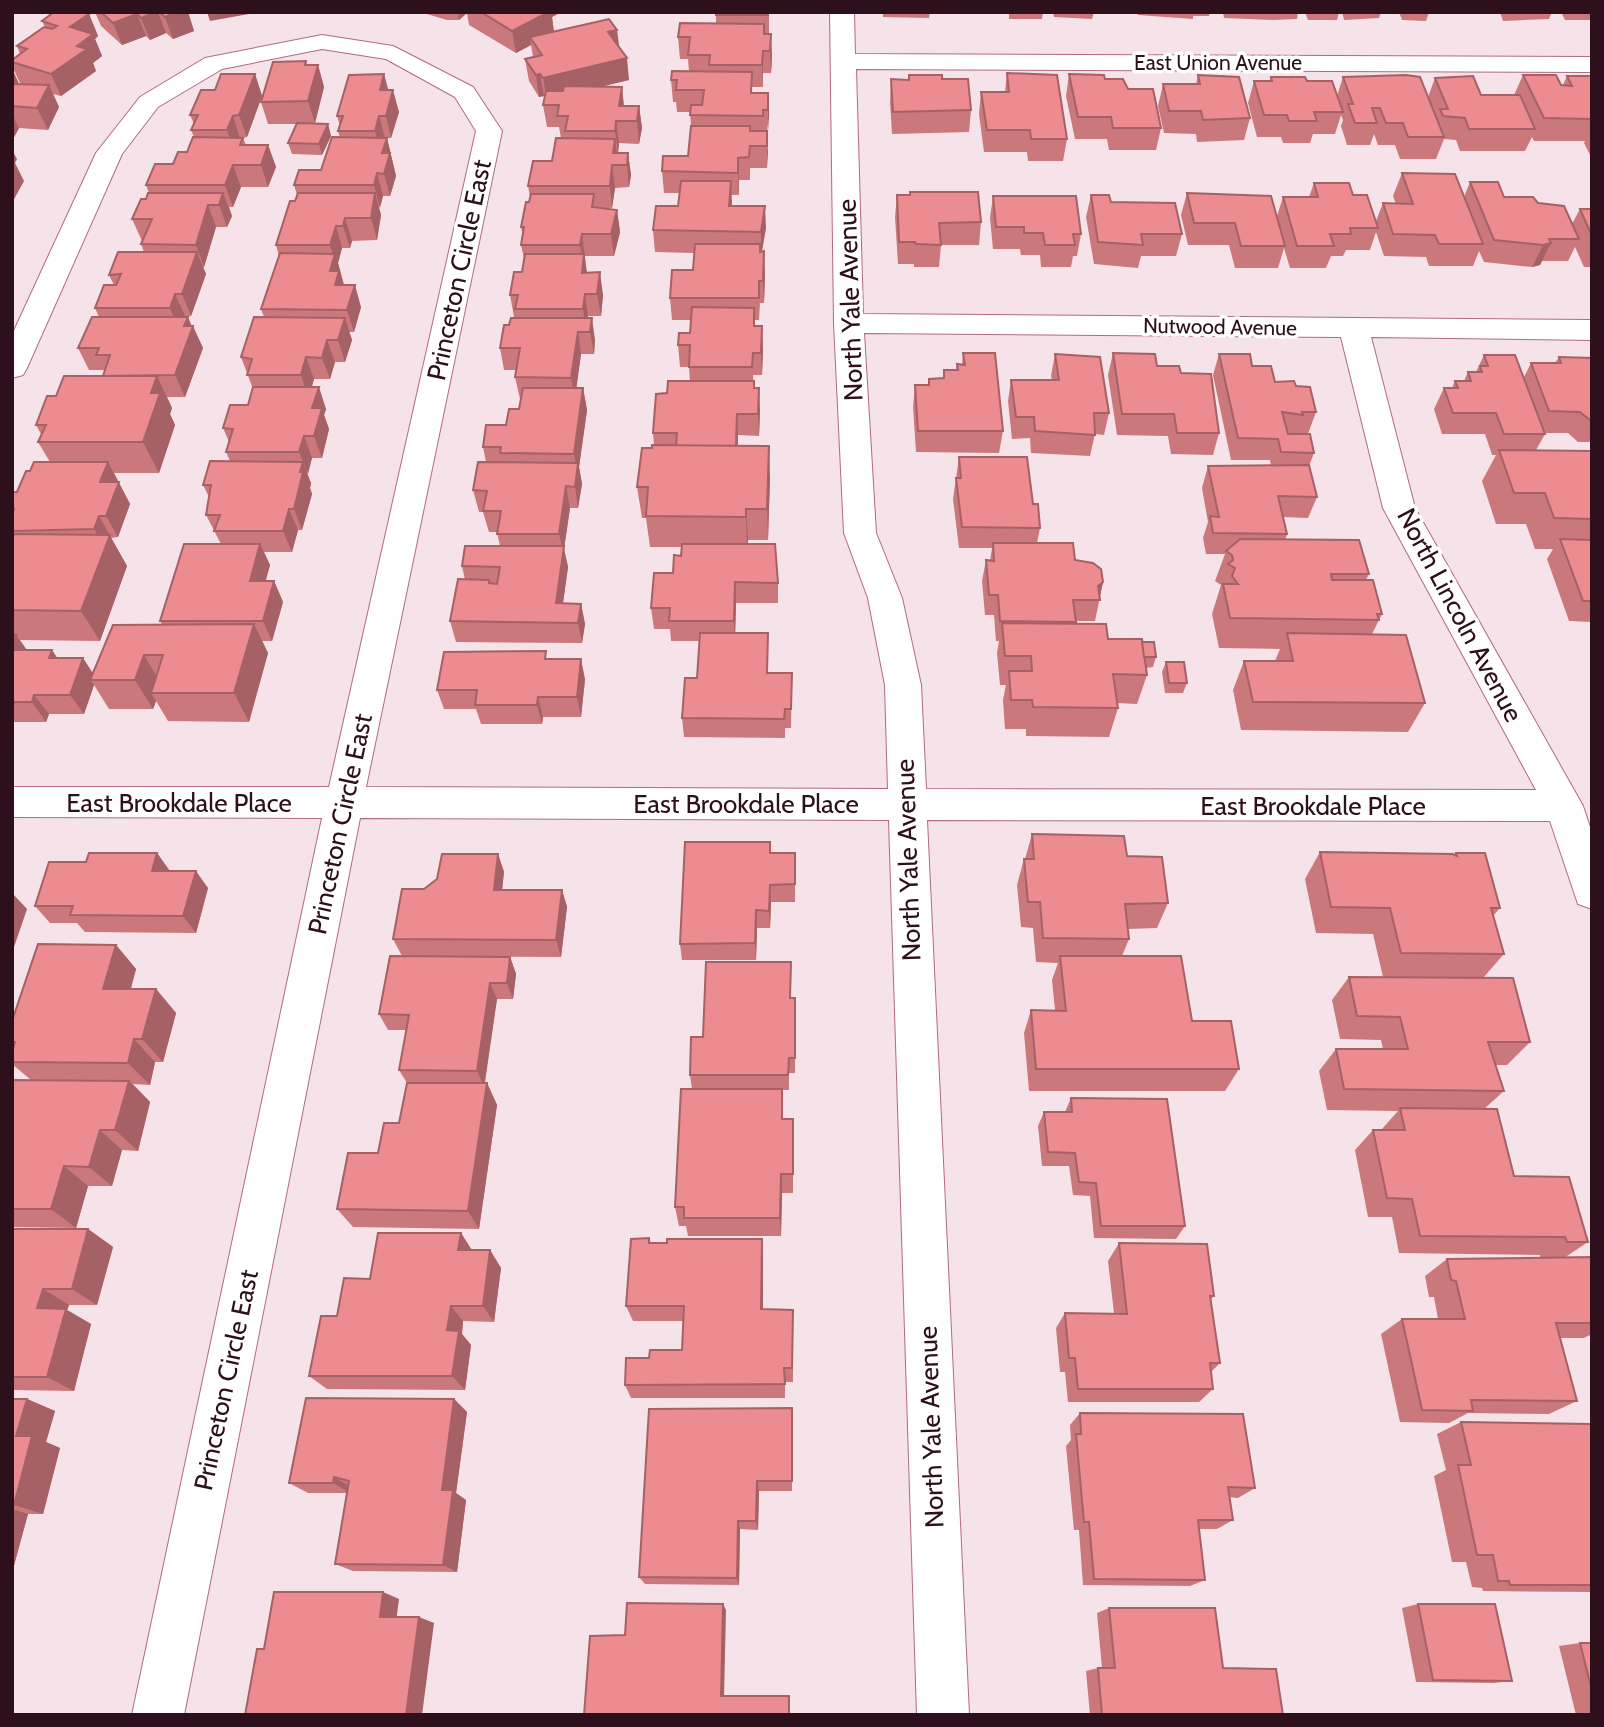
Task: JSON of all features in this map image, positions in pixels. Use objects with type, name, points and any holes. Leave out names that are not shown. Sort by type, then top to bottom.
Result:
[{"type":"street","name":"North Yale Avenue","points":[[842,12],[849,323],[860,533],[885,598],[903,685],[943,1715]]},
{"type":"street","name":"Princeton Circle East","points":[[12,368],[109,153],[149,102],[214,63],[325,31],[393,53],[464,93],[489,131],[344,803],[158,1715]]},
{"type":"street","name":"East Union Avenue","points":[[843,61],[1592,65]]},
{"type":"street","name":"Nutwood Avenue","points":[[849,323],[1592,330]]},
{"type":"street","name":"North Lincoln Avenue","points":[[1354,328],[1399,508],[1564,806],[1592,892]]},
{"type":"street","name":"East Brookdale Place","points":[[12,802],[1564,806]]},
{"type":"building","points":[[54,12],[89,14],[70,27],[93,34],[77,46],[87,49],[51,74],[12,62],[27,49],[17,46],[44,27],[52,29],[57,26],[42,21]]},
{"type":"building","points":[[101,12],[156,12],[141,18],[137,14],[113,23]]},
{"type":"building","points":[[159,12],[177,12],[165,17]]},
{"type":"building","points":[[481,12],[549,12],[512,31]]},
{"type":"building","points":[[716,12],[768,12],[768,15],[716,15]]},
{"type":"building","points":[[609,19],[617,30],[608,32],[627,58],[543,78],[540,74],[536,75],[525,59],[542,55],[530,37]]},
{"type":"building","points":[[680,23],[764,24],[764,34],[771,34],[770,51],[763,51],[762,65],[709,65],[710,55],[688,55],[690,37],[678,37]]},
{"type":"building","points":[[306,61],[305,65],[318,65],[308,101],[261,102],[273,62]]},
{"type":"building","points":[[672,71],[752,72],[751,93],[768,93],[768,110],[763,110],[763,116],[690,115],[691,105],[702,105],[704,90],[676,90],[677,80],[671,80]]},
{"type":"building","points":[[1007,73],[1057,75],[1067,139],[1031,139],[1030,130],[987,130],[981,92],[1009,92]]},
{"type":"building","points":[[221,74],[255,74],[239,115],[233,116],[227,130],[191,130],[198,115],[190,115],[201,90],[215,90]]},
{"type":"building","points":[[384,74],[380,90],[393,90],[386,116],[379,116],[375,131],[338,131],[343,116],[337,116],[349,75]]},
{"type":"building","points":[[1069,74],[1104,75],[1105,79],[1123,79],[1128,89],[1153,89],[1161,128],[1113,128],[1111,117],[1078,117]]},
{"type":"building","points":[[909,75],[942,75],[942,79],[968,79],[971,110],[893,112],[891,79],[909,80]]},
{"type":"building","points":[[1198,75],[1239,77],[1250,118],[1203,120],[1201,111],[1169,111],[1163,84],[1200,84]]},
{"type":"building","points":[[1523,75],[1556,75],[1561,85],[1572,86],[1567,76],[1592,76],[1592,119],[1544,118]]},
{"type":"building","points":[[1473,76],[1481,95],[1520,95],[1535,129],[1469,129],[1465,118],[1443,116],[1440,109],[1448,109],[1435,78]]},
{"type":"building","points":[[1271,77],[1305,77],[1307,81],[1332,81],[1343,112],[1314,112],[1317,121],[1289,121],[1287,115],[1264,115],[1254,81],[1272,81]]},
{"type":"building","points":[[1343,77],[1420,77],[1444,137],[1408,137],[1403,123],[1386,123],[1380,108],[1372,108],[1377,123],[1355,123],[1348,104],[1353,104]]},
{"type":"building","points":[[12,84],[49,85],[37,108],[12,106]]},
{"type":"building","points":[[564,86],[622,87],[619,106],[639,106],[637,121],[616,121],[615,131],[565,131],[568,116],[557,116],[559,105],[543,105],[546,91],[563,91]]},
{"type":"building","points":[[297,123],[328,124],[319,144],[288,143]]},
{"type":"building","points":[[691,126],[750,126],[750,131],[767,131],[767,146],[750,146],[749,157],[738,158],[738,173],[662,171],[663,156],[688,156]]},
{"type":"building","points":[[193,137],[243,138],[240,145],[268,145],[261,165],[233,165],[225,185],[146,185],[155,164],[173,164],[178,152],[187,152]]},
{"type":"building","points":[[332,137],[387,138],[382,153],[390,153],[384,174],[377,173],[374,185],[294,185],[299,170],[321,170]]},
{"type":"building","points":[[556,138],[615,139],[613,153],[628,153],[627,165],[612,165],[610,186],[528,186],[533,161],[552,161]]},
{"type":"building","points":[[1402,173],[1455,174],[1483,244],[1439,244],[1435,235],[1393,234],[1383,203],[1413,204]]},
{"type":"building","points":[[681,181],[731,181],[729,206],[765,206],[761,232],[653,230],[656,206],[678,206]]},
{"type":"building","points":[[1470,182],[1498,182],[1504,197],[1533,197],[1538,203],[1564,206],[1579,239],[1549,239],[1551,243],[1543,245],[1494,240]]},
{"type":"building","points":[[1314,183],[1349,183],[1353,195],[1367,195],[1378,228],[1350,228],[1351,234],[1330,234],[1334,246],[1297,246],[1283,197],[1318,197]]},
{"type":"building","points":[[910,192],[978,192],[981,222],[939,223],[941,245],[899,242],[897,195],[910,195]]},
{"type":"building","points":[[148,193],[223,193],[219,205],[208,205],[196,245],[141,244],[152,219],[132,219],[141,199],[146,199]]},
{"type":"building","points":[[298,193],[375,193],[371,218],[345,218],[343,226],[336,226],[330,245],[276,245],[290,201],[295,201]]},
{"type":"building","points":[[1187,193],[1271,196],[1285,246],[1241,246],[1235,223],[1194,223]]},
{"type":"building","points":[[531,194],[594,194],[592,207],[617,210],[611,234],[582,234],[580,245],[521,245],[524,227],[521,227],[526,202],[529,202]]},
{"type":"building","points":[[1091,195],[1109,195],[1111,202],[1175,203],[1182,234],[1141,234],[1143,245],[1098,242]]},
{"type":"building","points":[[993,196],[1076,196],[1081,234],[1073,234],[1075,245],[1045,245],[1043,233],[1024,233],[1024,227],[996,227]]},
{"type":"building","points":[[1580,209],[1592,209],[1592,236]]},
{"type":"building","points":[[695,244],[760,244],[760,252],[764,251],[763,281],[759,281],[759,298],[670,298],[672,270],[693,270]]},
{"type":"building","points":[[118,252],[197,252],[182,294],[175,294],[170,308],[95,308],[104,285],[116,285],[121,274],[109,275]]},
{"type":"building","points":[[280,253],[335,254],[330,271],[339,271],[335,285],[355,285],[347,310],[261,309]]},
{"type":"building","points":[[525,254],[584,254],[582,273],[600,272],[597,294],[585,294],[583,309],[515,309],[518,295],[510,295],[514,272],[522,272]]},
{"type":"building","points":[[692,307],[754,308],[754,326],[762,326],[761,353],[753,353],[752,367],[689,367],[690,345],[678,345],[679,333],[690,333]]},
{"type":"building","points":[[92,317],[188,317],[184,326],[193,326],[175,375],[103,376],[110,355],[96,355],[99,348],[78,348]]},
{"type":"building","points":[[254,317],[345,318],[338,340],[327,340],[322,358],[306,357],[301,375],[247,375],[252,359],[241,357]]},
{"type":"building","points":[[511,318],[592,318],[590,332],[578,332],[571,378],[515,377],[520,348],[500,348],[504,325],[509,325]]},
{"type":"building","points":[[963,353],[995,353],[1003,431],[918,431],[915,385],[929,385],[929,379],[944,378],[944,370],[958,370],[957,364],[965,365]]},
{"type":"building","points":[[1113,353],[1155,354],[1157,366],[1179,366],[1181,373],[1211,374],[1219,433],[1177,433],[1174,414],[1122,414]]},
{"type":"building","points":[[1055,354],[1100,357],[1109,413],[1094,413],[1095,435],[1035,431],[1034,417],[1016,417],[1011,380],[1059,380]]},
{"type":"building","points":[[1219,354],[1250,354],[1252,366],[1271,366],[1275,382],[1294,381],[1296,386],[1310,387],[1316,412],[1302,412],[1303,415],[1282,412],[1288,434],[1310,434],[1314,453],[1281,452],[1278,439],[1238,438]]},
{"type":"building","points":[[1484,355],[1515,355],[1545,434],[1504,434],[1496,413],[1453,413],[1444,388],[1458,388],[1455,381],[1471,381],[1468,372],[1482,372],[1480,366],[1488,366]]},
{"type":"building","points":[[1559,357],[1592,358],[1592,420],[1580,412],[1549,411],[1531,363],[1561,363]]},
{"type":"building","points":[[64,376],[157,376],[151,393],[160,393],[143,442],[38,442],[46,425],[36,425],[47,396],[56,396]]},
{"type":"building","points":[[668,381],[754,381],[754,388],[759,388],[758,414],[737,414],[736,446],[676,446],[677,433],[653,433],[656,394],[667,393]]},
{"type":"building","points":[[253,387],[319,387],[312,408],[322,408],[314,436],[304,436],[299,452],[226,452],[233,429],[223,428],[230,405],[248,405]]},
{"type":"building","points":[[523,388],[583,388],[574,454],[500,453],[501,447],[483,447],[486,425],[506,425],[509,409],[519,409]]},
{"type":"building","points":[[652,445],[769,446],[767,509],[746,509],[746,517],[646,516],[648,487],[637,487],[642,448],[652,448]]},
{"type":"building","points":[[1499,450],[1592,451],[1592,519],[1554,518],[1545,493],[1514,493]]},
{"type":"building","points":[[959,457],[1027,457],[1033,504],[1038,504],[1040,528],[962,527],[956,478],[961,478]]},
{"type":"building","points":[[210,461],[303,462],[294,509],[289,509],[283,531],[214,531],[220,515],[206,515],[211,485],[203,485]]},
{"type":"building","points":[[34,462],[108,462],[100,482],[119,482],[106,516],[99,516],[94,529],[12,531],[12,492],[17,492],[26,471],[30,471]]},
{"type":"building","points":[[478,462],[578,463],[575,487],[566,486],[559,534],[497,534],[501,511],[483,511],[487,491],[473,490]]},
{"type":"building","points":[[1309,465],[1317,497],[1278,496],[1287,534],[1213,533],[1210,516],[1219,517],[1208,466]]},
{"type":"building","points":[[14,534],[110,535],[81,611],[12,610]]},
{"type":"building","points":[[1240,539],[1359,540],[1369,574],[1331,574],[1332,580],[1373,580],[1382,614],[1377,614],[1379,620],[1230,618],[1223,584],[1238,584],[1232,576],[1235,568],[1228,564],[1233,560],[1232,555],[1226,551]]},
{"type":"building","points":[[1560,539],[1592,540],[1592,601],[1583,601]]},
{"type":"building","points":[[993,543],[1073,543],[1075,560],[1093,563],[1101,569],[1103,582],[1098,586],[1100,600],[1073,600],[1076,622],[1000,621],[998,595],[989,595],[986,560],[994,561]]},
{"type":"building","points":[[184,544],[260,544],[250,581],[274,581],[263,621],[160,621]]},
{"type":"building","points":[[682,544],[775,544],[778,583],[735,582],[734,621],[669,621],[670,608],[651,608],[654,573],[673,573],[674,555],[681,556]]},
{"type":"building","points":[[465,546],[564,546],[556,603],[581,604],[578,623],[450,621],[458,579],[489,580],[489,583],[497,584],[500,567],[462,566]]},
{"type":"building","points":[[1002,623],[1106,624],[1108,639],[1142,639],[1147,675],[1113,674],[1118,708],[1033,707],[1032,700],[1011,700],[1009,671],[1032,671],[1031,656],[1005,656]]},
{"type":"building","points":[[254,624],[234,693],[151,693],[163,655],[144,655],[135,680],[90,680],[113,625]]},
{"type":"building","points":[[700,633],[768,633],[767,673],[792,673],[791,709],[785,709],[784,719],[682,718],[685,678],[697,678]]},
{"type":"building","points":[[1287,633],[1406,635],[1425,703],[1253,702],[1244,661],[1293,661]]},
{"type":"building","points":[[1142,642],[1154,642],[1156,657],[1144,657]]},
{"type":"building","points":[[12,650],[52,650],[49,658],[83,658],[70,695],[34,695],[32,702],[12,702]]},
{"type":"building","points":[[546,651],[545,659],[581,659],[577,697],[538,697],[537,705],[475,705],[477,690],[437,690],[444,652]]},
{"type":"building","points":[[1166,662],[1184,662],[1187,683],[1169,683]]},
{"type":"building","points":[[1032,834],[1124,836],[1127,856],[1162,857],[1168,903],[1125,904],[1129,939],[1043,938],[1040,902],[1028,902],[1024,859],[1034,859]]},
{"type":"building","points":[[685,842],[770,842],[770,853],[795,853],[795,884],[770,885],[769,911],[756,910],[755,943],[680,944]]},
{"type":"building","points":[[1320,852],[1457,856],[1456,853],[1485,853],[1500,908],[1491,908],[1504,954],[1401,953],[1390,908],[1331,907]]},
{"type":"building","points":[[89,853],[157,853],[152,871],[196,871],[183,916],[70,915],[73,906],[35,906],[49,862],[86,862]]},
{"type":"building","points":[[442,854],[498,854],[494,890],[562,890],[556,940],[393,939],[402,889],[424,889],[437,879]]},
{"type":"building","points":[[38,944],[116,945],[103,989],[156,989],[142,1039],[134,1039],[128,1063],[12,1062],[15,1042],[12,1042],[12,1021]]},
{"type":"building","points":[[390,956],[510,957],[507,983],[490,983],[477,1071],[399,1070],[409,1015],[379,1014]]},
{"type":"building","points":[[1060,956],[1181,956],[1192,1021],[1231,1021],[1239,1069],[1036,1069],[1031,1010],[1066,1011]]},
{"type":"building","points":[[706,962],[791,962],[790,998],[795,998],[795,1058],[789,1058],[788,1075],[690,1075],[691,1037],[703,1037]]},
{"type":"building","points":[[1349,977],[1513,978],[1530,1042],[1488,1042],[1504,1091],[1344,1089],[1336,1049],[1408,1049],[1400,1017],[1357,1016]]},
{"type":"building","points":[[12,1080],[129,1081],[115,1130],[100,1130],[89,1167],[64,1166],[51,1209],[12,1209]]},
{"type":"building","points":[[407,1083],[487,1083],[468,1211],[337,1209],[348,1153],[378,1153],[384,1123],[399,1123]]},
{"type":"building","points":[[681,1089],[782,1089],[782,1119],[793,1119],[793,1174],[781,1174],[780,1218],[684,1218],[684,1207],[675,1207]]},
{"type":"building","points":[[1071,1098],[1167,1099],[1185,1226],[1101,1226],[1096,1183],[1079,1182],[1075,1153],[1048,1152],[1044,1112],[1072,1112]]},
{"type":"building","points":[[1400,1108],[1497,1109],[1514,1176],[1569,1177],[1588,1242],[1567,1242],[1565,1237],[1420,1236],[1412,1199],[1387,1198],[1373,1130],[1405,1130]]},
{"type":"building","points":[[12,1229],[88,1229],[72,1289],[43,1289],[37,1308],[66,1309],[47,1377],[12,1377]]},
{"type":"building","points":[[378,1233],[461,1233],[458,1250],[490,1250],[483,1306],[451,1306],[447,1330],[459,1331],[452,1376],[309,1376],[321,1316],[337,1316],[344,1278],[370,1279]]},
{"type":"building","points":[[649,1238],[649,1243],[667,1243],[667,1239],[762,1239],[761,1309],[793,1310],[792,1368],[784,1368],[785,1384],[625,1385],[626,1358],[649,1358],[650,1350],[682,1350],[684,1306],[626,1306],[631,1239]]},
{"type":"building","points":[[1119,1243],[1207,1244],[1214,1296],[1210,1296],[1220,1363],[1210,1363],[1213,1389],[1078,1389],[1075,1358],[1069,1358],[1065,1313],[1127,1314]]},
{"type":"building","points":[[1592,1257],[1592,1323],[1556,1323],[1577,1401],[1471,1400],[1473,1411],[1422,1410],[1402,1319],[1465,1319],[1456,1281],[1451,1280],[1447,1259]]},
{"type":"building","points":[[306,1398],[454,1399],[442,1490],[453,1490],[443,1565],[335,1564],[349,1481],[334,1477],[333,1483],[289,1483]]},
{"type":"building","points":[[12,1399],[27,1399],[16,1436],[32,1436],[14,1505],[12,1505]]},
{"type":"building","points":[[792,1408],[792,1481],[757,1481],[756,1521],[738,1521],[737,1578],[639,1577],[649,1409]]},
{"type":"building","points":[[1080,1413],[1243,1414],[1255,1488],[1228,1487],[1233,1520],[1198,1520],[1205,1580],[1094,1579],[1089,1522],[1084,1522],[1076,1434],[1081,1434]]},
{"type":"building","points":[[1461,1422],[1592,1424],[1592,1585],[1510,1585],[1509,1581],[1498,1581],[1493,1555],[1477,1555],[1458,1465],[1471,1465]]},
{"type":"building","points":[[274,1592],[383,1592],[380,1617],[419,1617],[406,1715],[245,1715],[257,1649],[264,1649]]},
{"type":"building","points":[[627,1603],[723,1604],[721,1696],[789,1696],[789,1715],[584,1715],[590,1636],[625,1635]]},
{"type":"building","points":[[1418,1604],[1495,1604],[1512,1681],[1433,1680]]},
{"type":"building","points":[[1109,1608],[1215,1608],[1223,1668],[1276,1669],[1283,1715],[1102,1715],[1098,1668],[1115,1668]]},
{"type":"building","points":[[1580,1643],[1592,1643],[1592,1691]]}]
